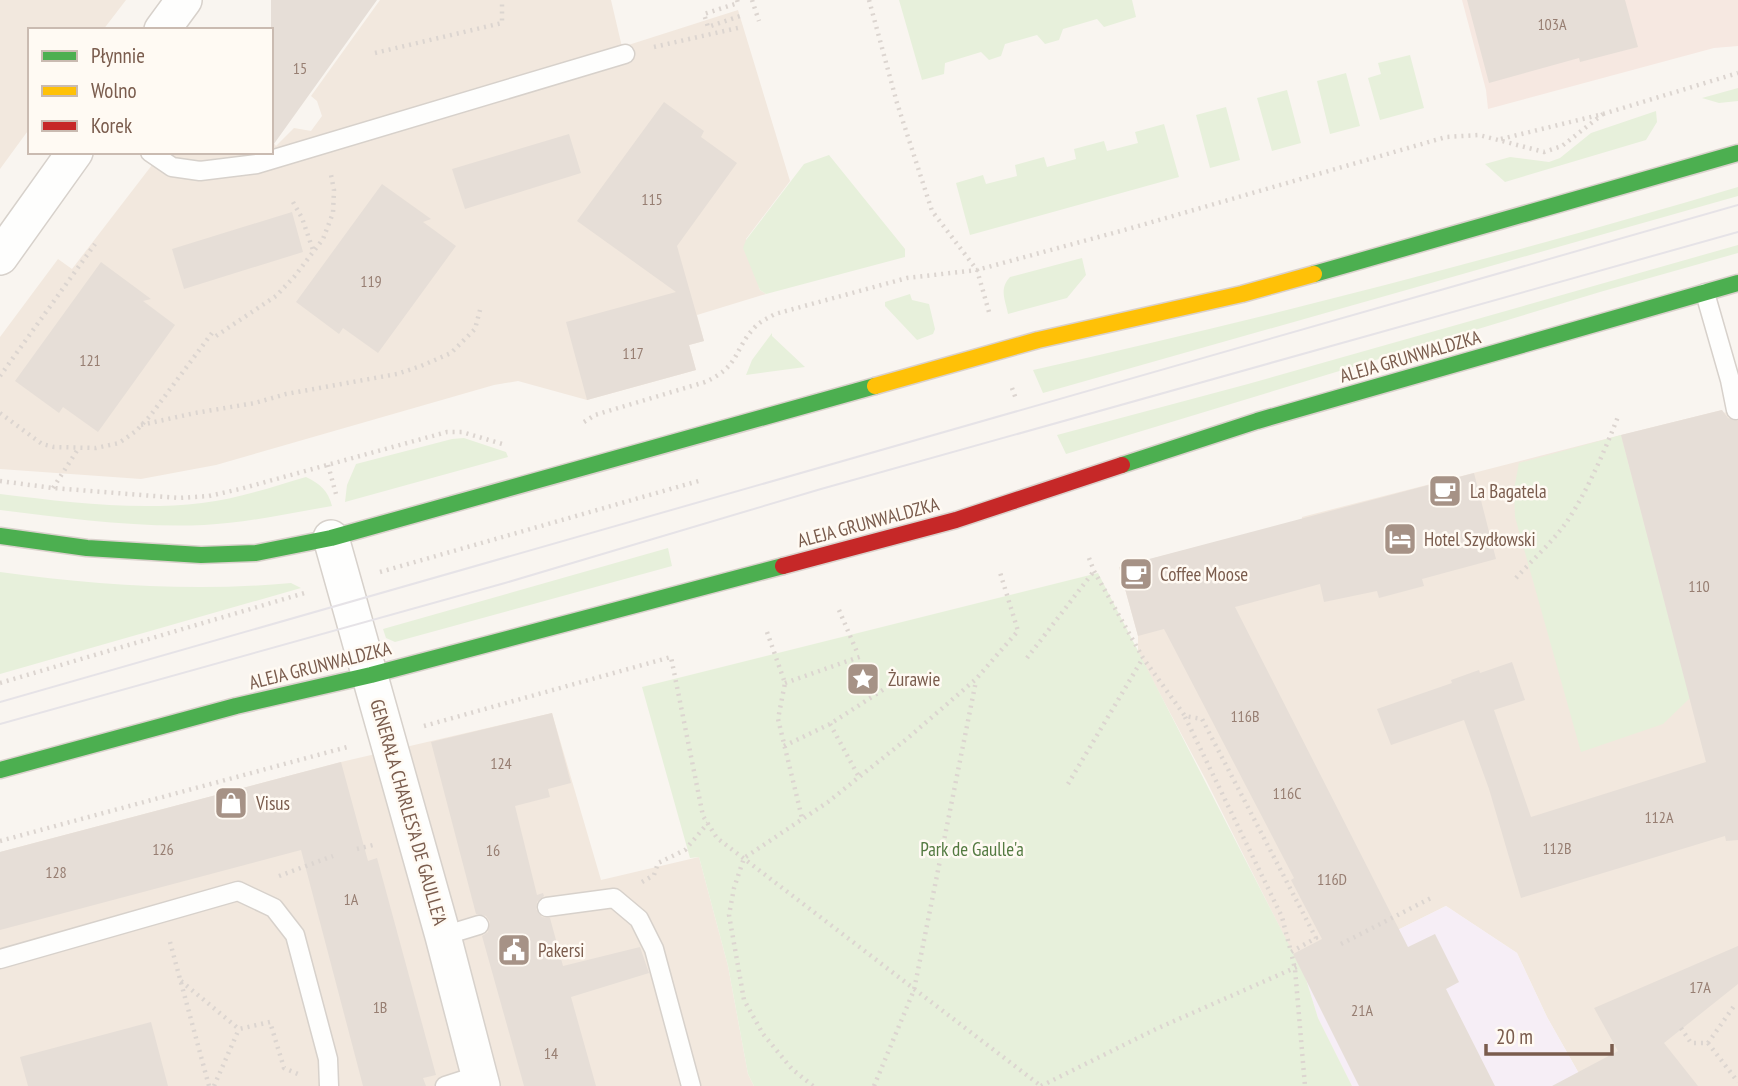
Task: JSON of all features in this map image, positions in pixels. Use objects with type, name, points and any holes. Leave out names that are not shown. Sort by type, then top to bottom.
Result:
[{"type":"main road","points":[[0,536],[88,548],[201,555],[256,553],[331,538],[1038,340],[1242,294],[1738,153]]},
{"type":"main road","name":"ALEJA GRUNWALDZKA","points":[[0,770],[236,706],[371,675],[956,520],[1257,421],[1738,283]]},
{"type":"street","points":[[163,28],[184,0]]},
{"type":"street","points":[[0,257],[74,154]]},
{"type":"street","name":"GENERAŁA CHARLES'A DE GAULLE'A","points":[[331,538],[388,736],[481,1081]]},
{"type":"lane","points":[[153,154],[173,167],[200,171],[257,164],[625,54]]},
{"type":"lane","points":[[1705,293],[1737,410]]},
{"type":"lane","points":[[0,959],[238,891],[274,908],[295,935],[328,1059],[329,1086]]},
{"type":"lane","points":[[547,907],[614,898],[639,919],[654,949],[691,1086]]},
{"type":"lane","points":[[443,936],[479,925]]},
{"type":"lane","points":[[445,1086],[481,1081]]},
{"type":"path","points":[[374,53],[502,23],[502,0]]},
{"type":"path","points":[[737,0],[738,3],[704,13],[708,27],[740,16]]},
{"type":"path","points":[[752,0],[759,21]]},
{"type":"path","points":[[869,0],[897,103],[932,211],[977,270],[991,319]]},
{"type":"path","points":[[625,54],[742,27]]},
{"type":"path","points":[[1500,140],[1603,114],[1738,73]]},
{"type":"path","points":[[579,426],[595,415],[705,382],[722,374],[732,363],[748,335],[758,324],[775,314],[907,278],[977,270],[1446,138],[1479,135],[1544,152],[1562,146],[1603,114]]},
{"type":"path","points":[[0,413],[42,443],[54,447],[96,448],[119,443],[141,425],[214,334],[276,296],[323,239],[334,213],[334,190],[324,144]]},
{"type":"path","points":[[293,202],[302,218],[313,251]]},
{"type":"path","points":[[0,376],[95,244]]},
{"type":"path","points":[[141,425],[409,370],[451,353],[475,329],[480,310]]},
{"type":"path","points":[[1002,393],[1013,390]]},
{"type":"path","points":[[1516,578],[1569,518],[1601,461],[1619,414]]},
{"type":"path","points":[[0,481],[179,498],[209,496],[453,432],[470,433],[512,445]]},
{"type":"path","points":[[53,488],[79,448]]},
{"type":"path","points":[[328,465],[338,505]]},
{"type":"path","points":[[0,683],[705,480]]},
{"type":"path","points":[[1090,558],[1094,571],[1143,658],[1185,716],[1282,917],[1297,967],[1305,1086]]},
{"type":"path","points":[[813,1086],[792,1069],[763,1034],[744,1000],[729,915],[744,858],[828,802],[976,679],[1018,631],[999,569]]},
{"type":"path","points":[[1027,659],[1094,571]]},
{"type":"path","points":[[839,610],[857,652]]},
{"type":"path","points":[[767,632],[785,683],[778,719],[802,818]]},
{"type":"path","points":[[785,683],[862,656]]},
{"type":"path","points":[[0,841],[671,657],[703,816],[717,838],[1041,1086],[1156,1029],[1297,967]]},
{"type":"path","points":[[1068,784],[1143,658]]},
{"type":"path","points":[[873,1086],[914,990],[976,679]]},
{"type":"path","points":[[784,746],[830,724],[892,684]]},
{"type":"path","points":[[1185,716],[1202,719],[1316,938],[1291,952]]},
{"type":"path","points":[[830,724],[859,777]]},
{"type":"path","points":[[614,898],[654,875],[658,863],[685,850],[708,823]]},
{"type":"path","points":[[238,891],[333,856]]},
{"type":"path","points":[[1341,944],[1431,898]]},
{"type":"path","points":[[162,913],[211,1086]]},
{"type":"path","points":[[181,981],[239,1029]]},
{"type":"path","points":[[1708,1042],[1734,1006]]},
{"type":"path","points":[[239,1029],[270,1022],[284,1068],[298,1075],[314,1062],[328,1059]]},
{"type":"path","points":[[1681,1028],[1690,1043],[1708,1042]]},
{"type":"path","points":[[211,1086],[239,1029]]},
{"type":"path","points":[[1708,1042],[1738,1082]]},
{"type":"shaded area","points":[[0,0],[126,0],[105,28],[28,28],[28,131],[0,169]]},
{"type":"shaded area","points":[[380,0],[611,0],[622,47],[738,10],[790,181],[746,239],[760,290],[766,294],[697,315],[704,341],[689,345],[696,370],[587,400],[518,381],[494,385],[216,465],[141,479],[0,469],[0,337],[58,259],[72,269],[160,154],[273,154],[273,142],[276,146],[294,128],[311,131],[322,116],[317,101],[311,96]]},
{"type":"shaded area","points":[[1462,0],[1738,0],[1738,46],[1714,48],[1488,109],[1486,90]]},
{"type":"shaded area","points":[[1738,409],[1738,1086],[1586,1086],[1547,1017],[1517,953],[1446,906],[1347,955],[1293,954],[1206,780],[1138,653],[1138,636],[1119,567],[1621,435],[1722,410],[1723,413]]},
{"type":"shaded area","points":[[552,713],[601,880],[699,857],[728,966],[748,1074],[754,1086],[0,1086],[0,852],[341,762]]},
{"type":"shaded area","points":[[1446,906],[1517,953],[1547,1017],[1586,1086],[1352,1086],[1318,1018],[1305,976]]},
{"type":"green space","points":[[899,0],[1132,0],[1136,17],[1104,27],[1097,19],[1063,29],[1059,40],[1045,44],[1037,35],[1005,44],[1001,56],[989,60],[981,52],[945,63],[944,74],[922,80]]},
{"type":"green space","points":[[1410,55],[1424,108],[1380,120],[1368,78],[1381,74],[1378,63]]},
{"type":"green space","points":[[1346,73],[1360,126],[1330,134],[1317,81]]},
{"type":"green space","points":[[1738,88],[1738,101],[1719,103],[1702,98]]},
{"type":"green space","points":[[1287,90],[1301,143],[1272,151],[1257,98]]},
{"type":"green space","points":[[1226,107],[1240,160],[1210,168],[1196,115]]},
{"type":"green space","points":[[1656,111],[1657,122],[1646,140],[1505,182],[1485,164],[1510,157],[1549,162],[1560,158],[1591,133]]},
{"type":"green space","points":[[1164,124],[1179,177],[970,235],[956,183],[983,175],[986,184],[1017,176],[1015,165],[1044,157],[1047,167],[1076,159],[1074,149],[1104,141],[1107,151],[1138,143],[1135,132]]},
{"type":"green space","points":[[829,155],[905,249],[905,257],[766,294],[760,290],[743,248],[746,240],[804,164]]},
{"type":"green space","points":[[1738,187],[1738,196],[1043,393],[1033,370],[1387,284]]},
{"type":"green space","points":[[1738,245],[1738,253],[1600,292],[1066,454],[1057,435],[1248,384]]},
{"type":"green space","points":[[1082,258],[1086,275],[1067,298],[1008,314],[1004,290],[1010,277]]},
{"type":"green space","points":[[910,294],[912,300],[929,304],[935,329],[933,334],[917,340],[885,306],[885,302]]},
{"type":"green space","points":[[772,333],[805,367],[746,375],[752,360]]},
{"type":"green space","points":[[1621,435],[1690,698],[1663,724],[1581,752],[1515,517],[1514,489],[1519,463]]},
{"type":"green space","points":[[464,438],[506,452],[508,457],[345,502],[347,485],[356,464]]},
{"type":"green space","points":[[306,477],[323,488],[332,506],[236,522],[178,526],[102,522],[0,510],[0,494],[101,504],[177,505],[228,499]]},
{"type":"green space","points":[[668,548],[672,566],[395,642],[386,638],[383,629]]},
{"type":"green space","points":[[0,572],[145,586],[218,587],[291,583],[301,588],[0,674]]},
{"type":"green space","name":"Park de Gaulle'a","points":[[1098,573],[1305,976],[1318,1018],[1352,1086],[754,1086],[748,1074],[728,966],[699,857],[690,858],[642,687]]},
{"type":"building","points":[[271,0],[377,0],[273,145],[273,28]]},
{"type":"building","points":[[1467,0],[1625,0],[1638,47],[1580,62],[1579,58],[1489,83]]},
{"type":"building","points":[[664,102],[704,131],[701,137],[737,163],[677,246],[704,341],[689,345],[696,370],[587,400],[566,322],[676,292],[577,221]]},
{"type":"building","points":[[569,134],[581,173],[465,209],[452,169]]},
{"type":"building","points":[[382,184],[431,219],[423,222],[456,246],[378,353],[343,328],[339,334],[296,302]]},
{"type":"building","points":[[292,212],[303,252],[184,289],[172,249]]},
{"type":"building","points":[[101,262],[151,299],[143,301],[175,325],[98,432],[63,407],[59,413],[15,381]]},
{"type":"building","points":[[1722,410],[1728,418],[1738,421],[1738,840],[1726,841],[1725,836],[1521,898],[1489,789],[1464,720],[1391,745],[1377,709],[1452,683],[1451,680],[1479,670],[1480,673],[1512,662],[1525,700],[1494,710],[1531,817],[1706,762],[1621,435]]},
{"type":"building","points":[[1474,473],[1496,559],[1422,579],[1424,586],[1379,598],[1377,591],[1324,602],[1320,584],[1235,607],[1408,947],[1435,934],[1459,982],[1446,989],[1495,1086],[1359,1086],[1293,954],[1322,939],[1291,880],[1294,878],[1164,629],[1138,636],[1119,567]]},
{"type":"building","points":[[552,713],[571,783],[548,789],[550,797],[515,806],[537,895],[543,893],[544,896],[537,902],[536,909],[542,917],[550,918],[563,966],[640,947],[649,973],[571,997],[596,1086],[524,1086],[482,936],[488,932],[490,922],[486,916],[476,914],[431,742]]},
{"type":"building","points":[[341,762],[368,861],[377,858],[436,1075],[423,1078],[426,1086],[363,1086],[301,850],[0,930],[0,852]]},
{"type":"building","points":[[1738,946],[1738,984],[1664,1043],[1698,1086],[1552,1086],[1618,1051],[1594,1008]]},
{"type":"building","points":[[151,1022],[168,1086],[28,1086],[20,1057]]},
{"type":"tram line","points":[[0,702],[1738,205]]},
{"type":"tram line","points":[[0,724],[505,583],[821,489],[1738,232]]},
{"type":"traffic: fast","points":[[1314,274],[1738,153]]},
{"type":"traffic: fast","points":[[1122,465],[1257,421],[1738,283]]},
{"type":"traffic: fast","points":[[0,536],[87,548],[201,555],[256,553],[331,538],[875,386]]},
{"type":"traffic: fast","points":[[0,770],[236,706],[371,675],[783,566]]},
{"type":"traffic: slow","points":[[875,386],[1038,340],[1242,294],[1314,274]]},
{"type":"traffic: jam","points":[[783,566],[956,520],[1122,465]]},
{"type":"place","name":"La Bagatela","points":[[1445,491]]},
{"type":"place","name":"Hotel Szydłowski","points":[[1400,539]]},
{"type":"place","name":"Coffee Moose","points":[[1136,574]]},
{"type":"place","name":"Żurawie","points":[[863,679]]},
{"type":"place","name":"Visus","points":[[231,803]]},
{"type":"place","name":"Pakersi","points":[[514,950]]}]
